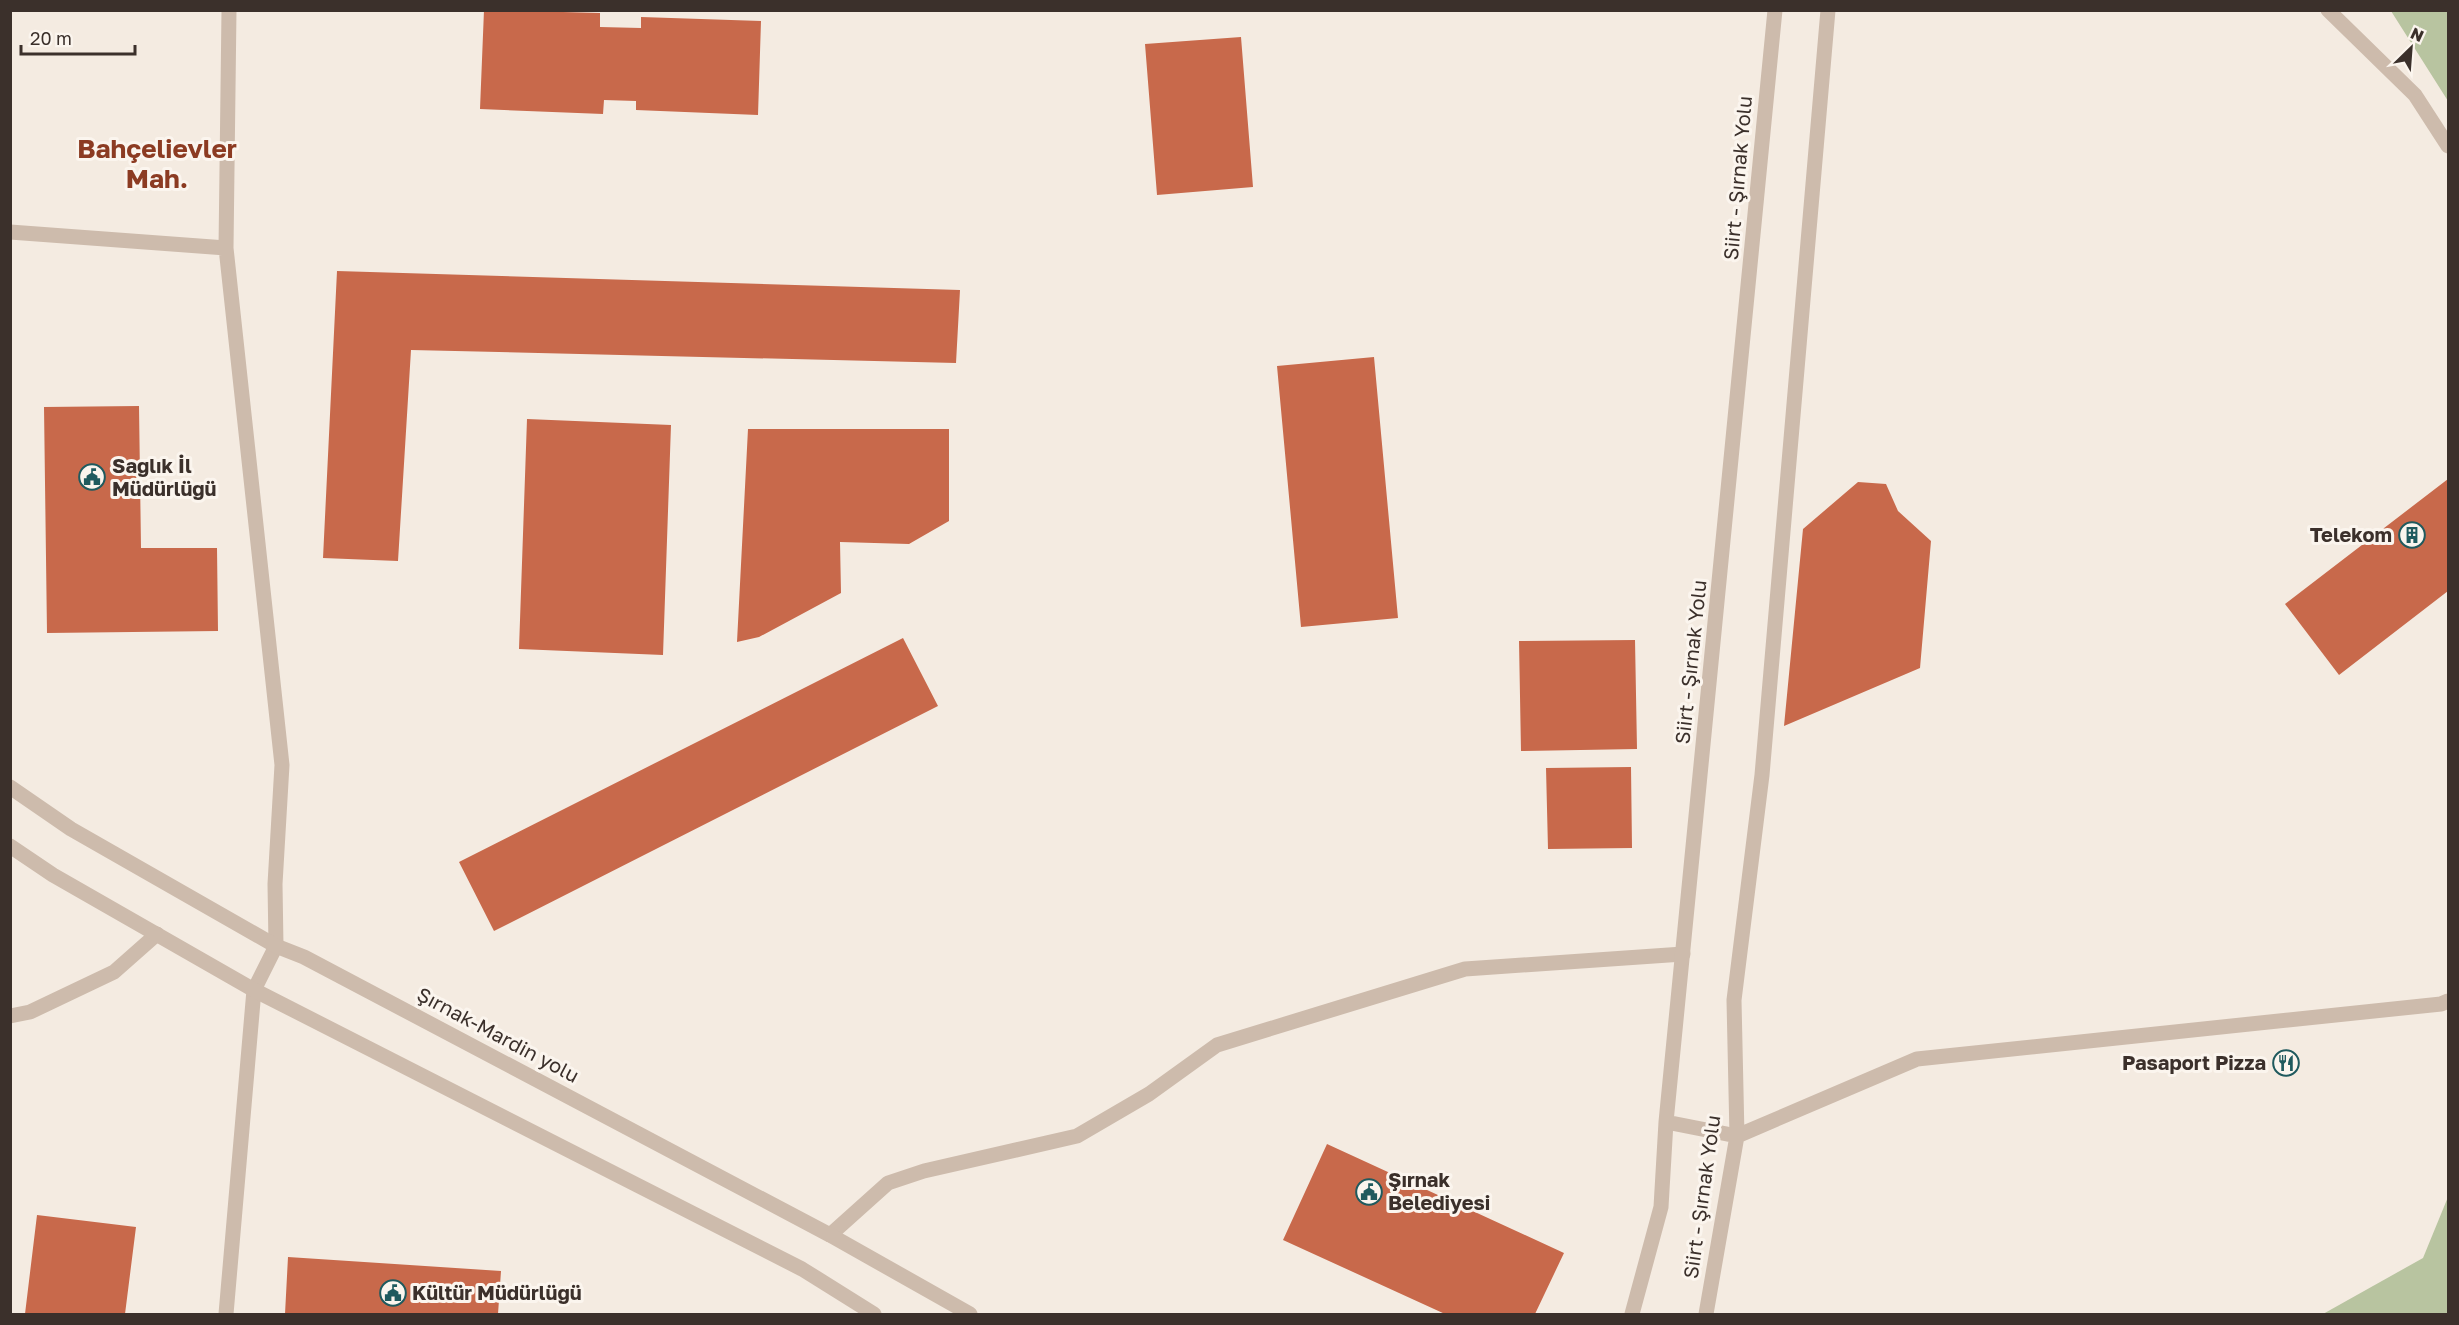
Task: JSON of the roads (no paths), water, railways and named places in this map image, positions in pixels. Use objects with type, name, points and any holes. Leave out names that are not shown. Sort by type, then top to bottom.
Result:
[{"type":"street","points":[[226,1314],[254,990],[276,946],[275,884],[282,765],[226,248],[229,10]]},
{"type":"street","name":"Siirt - Şırnak Yolu","points":[[1632,1314],[1662,1207],[1666,1122],[1775,10]]},
{"type":"street","name":"Siirt - Şırnak Yolu","points":[[1706,1314],[1737,1136],[1734,1000],[1762,776],[1828,10]]},
{"type":"street","points":[[2328,10],[2415,95],[2448,146]]},
{"type":"street","points":[[10,232],[226,248]]},
{"type":"street","name":"Şırnak-Mardin yolu","points":[[10,787],[70,829],[276,946],[304,957],[830,1234],[970,1314]]},
{"type":"street","points":[[10,846],[53,875],[254,990],[802,1269],[874,1314]]},
{"type":"street","points":[[10,1016],[30,1012],[114,972],[157,934]]},
{"type":"street","points":[[830,1234],[888,1183],[924,1171],[1077,1136],[1149,1094],[1217,1045],[1465,969],[1683,954]]},
{"type":"street","points":[[1666,1122],[1737,1136],[1917,1059],[2441,1004],[2448,1001]]},
{"type":"place","name":"Sağlık İl Müdürlüğü","points":[[92,477]]},
{"type":"place","name":"Telekom","points":[[2412,535]]},
{"type":"place","name":"Pasaport Pizza","points":[[2286,1063]]},
{"type":"place","name":"Şırnak Belediyesi","points":[[1369,1192]]},
{"type":"place","name":"Kültür Müdürlüğü","points":[[393,1293]]},
{"type":"district","name":"Bahçelievler Mah.","points":[[157,164]]}]
